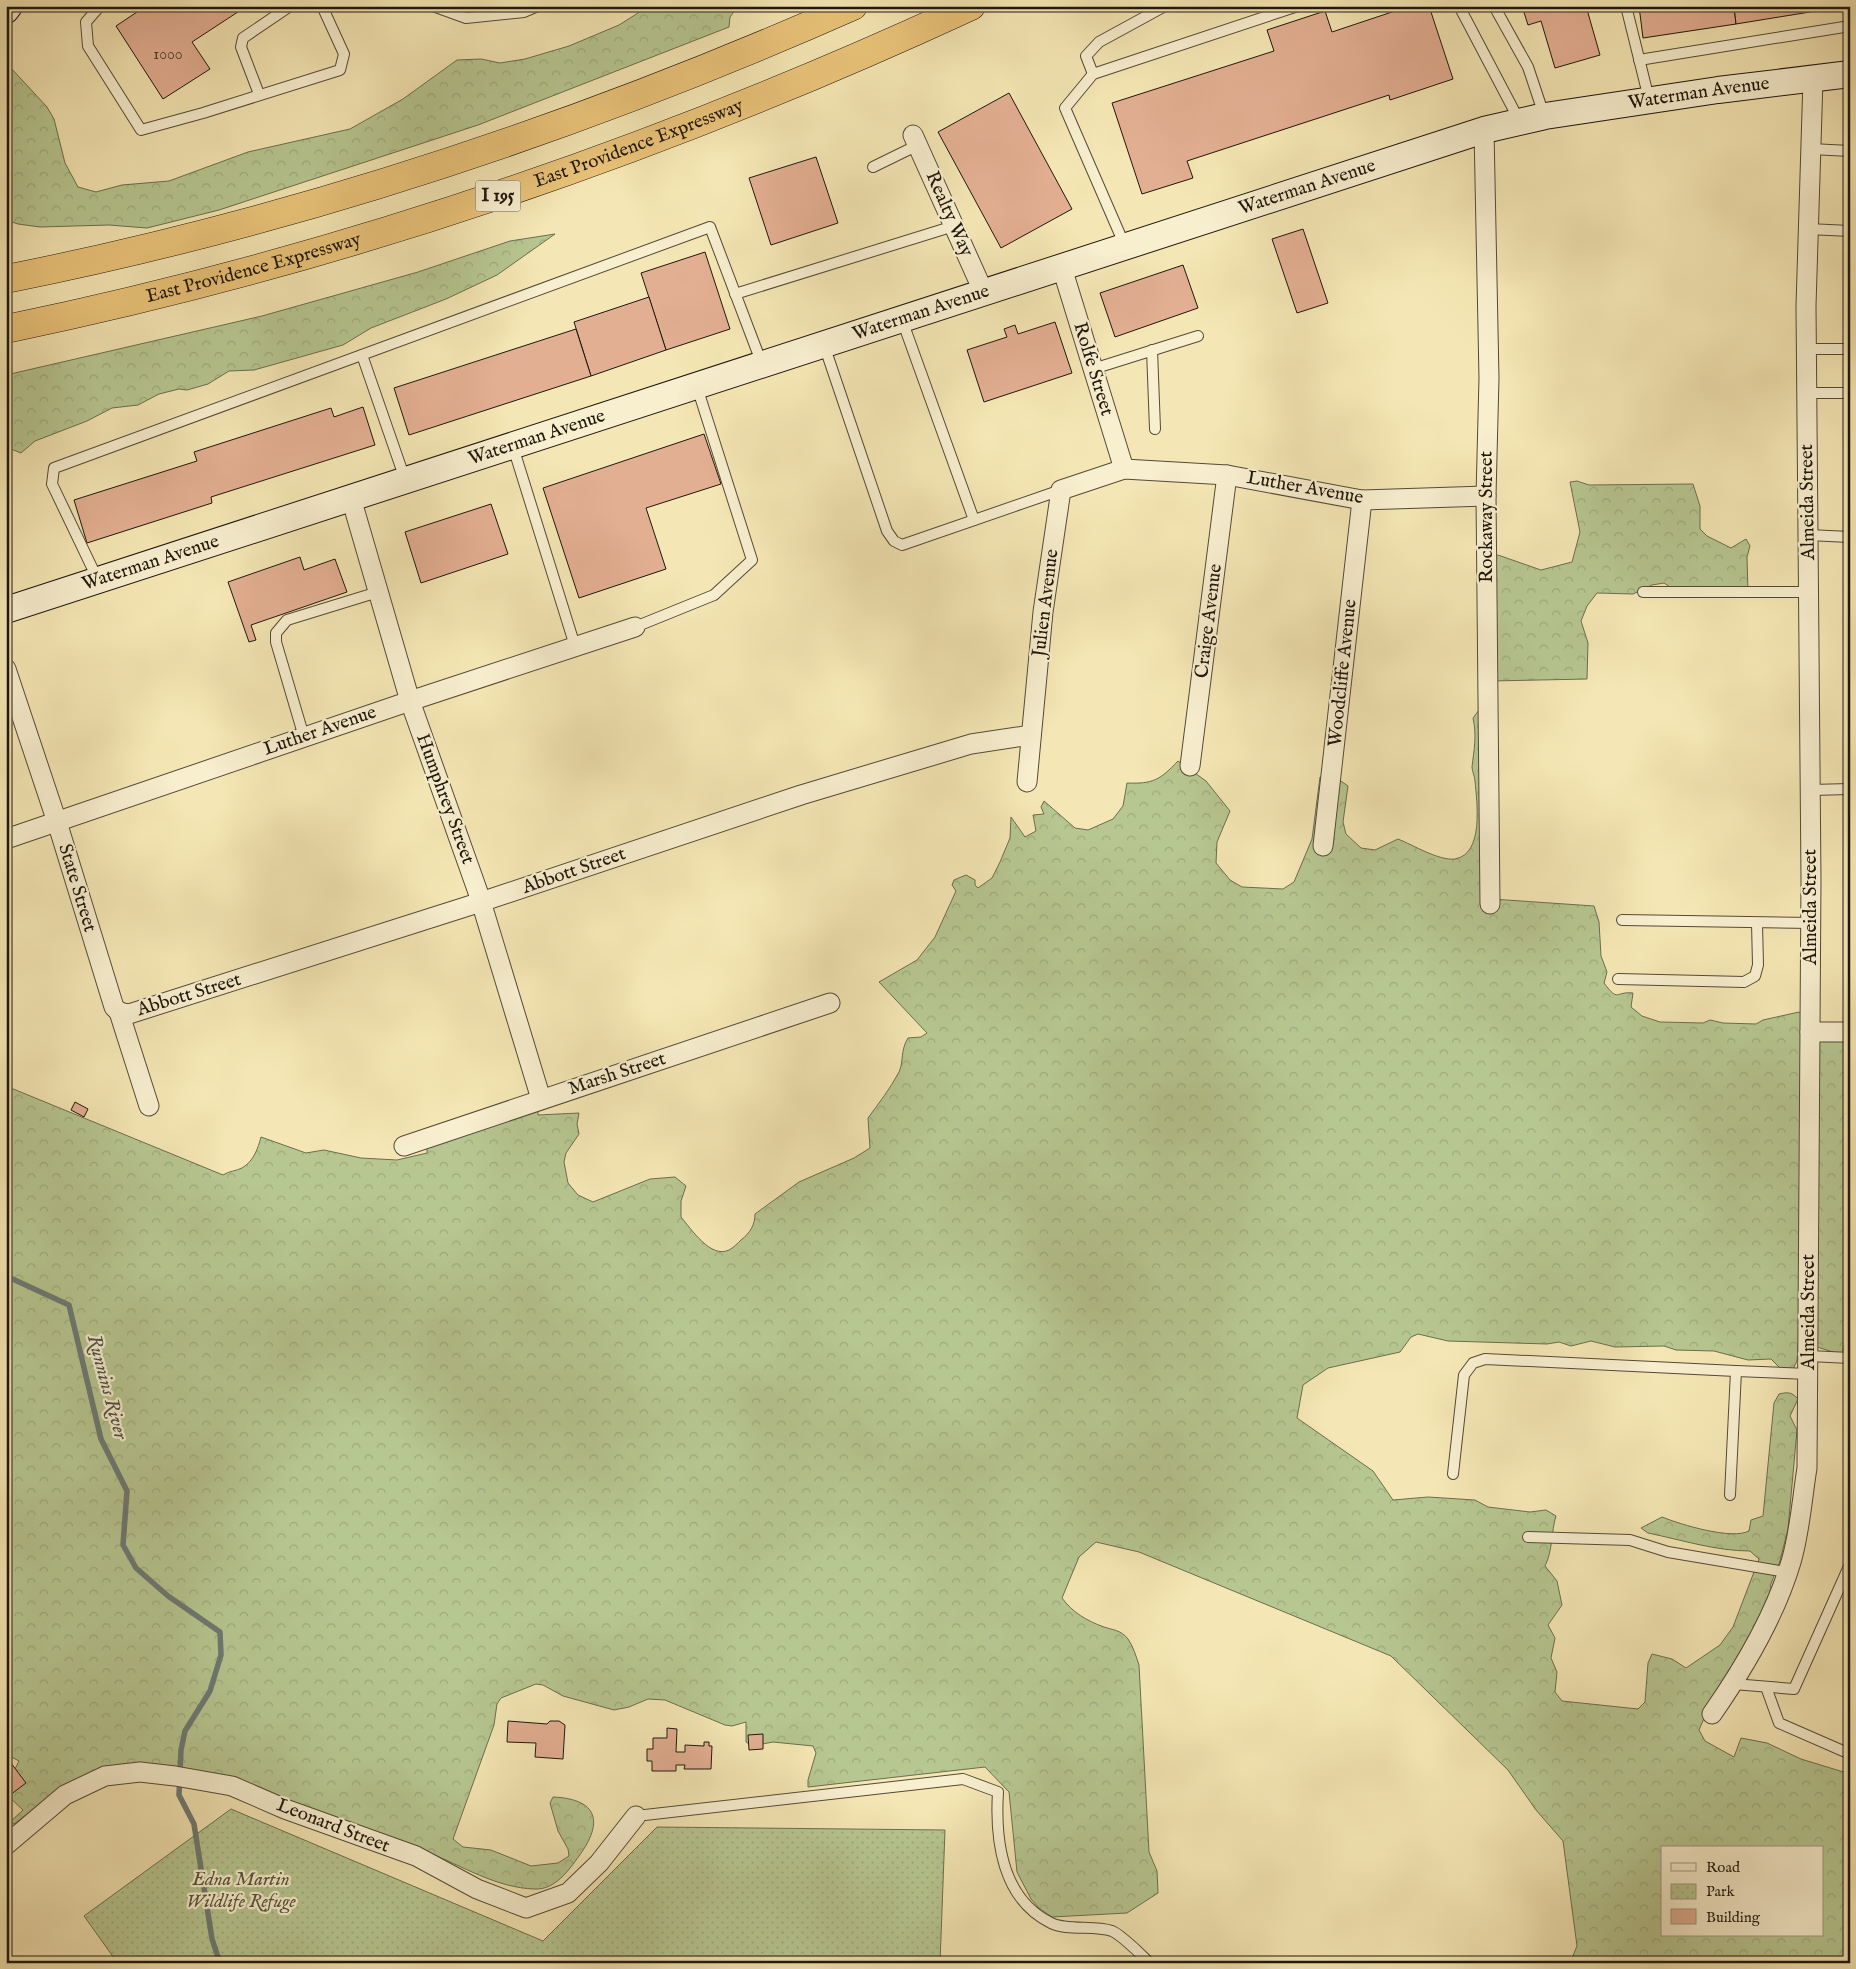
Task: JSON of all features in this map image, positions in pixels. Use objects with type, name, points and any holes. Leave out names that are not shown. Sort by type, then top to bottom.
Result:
[{"type":"highway","name":"I 195","points":[[6,280],[96,260],[231,226],[425,169],[557,124],[664,84],[853,6]]},
{"type":"highway","name":"East Providence Expressway","points":[[6,329],[243,273],[378,234],[512,191],[645,144],[743,106],[848,62],[971,6]]},
{"type":"main road","points":[[6,10],[9,6]]},
{"type":"main road","name":"Waterman Avenue","points":[[6,610],[1484,130],[1545,116],[1650,100],[1850,74]]},
{"type":"street","name":"Almeida Street","points":[[1712,1714],[1744,1668],[1763,1631],[1791,1562],[1807,1468],[1811,790],[1807,349],[1808,229],[1813,79]]},
{"type":"street","name":"Rockaway Street","points":[[1484,130],[1489,378],[1486,496],[1490,904]]},
{"type":"street","name":"Realty Way","points":[[915,140],[984,293]]},
{"type":"street","name":"Rolfe Street","points":[[1062,268],[1124,470]]},
{"type":"street","name":"Luther Avenue","points":[[1124,470],[1227,475],[1362,500],[1486,496]]},
{"type":"street","points":[[1060,490],[1124,470]]},
{"type":"street","name":"Craige Avenue","points":[[1190,766],[1227,475]]},
{"type":"street","name":"Julien Avenue","points":[[1027,782],[1044,612],[1060,490]]},
{"type":"street","name":"Humphrey Street","points":[[351,498],[410,701],[481,902],[541,1099]]},
{"type":"street","name":"Woodcliffe Avenue","points":[[1324,846],[1362,500]]},
{"type":"street","name":"Luther Avenue","points":[[6,839],[410,701],[635,627]]},
{"type":"street","name":"State Street","points":[[6,669],[57,822],[114,1007],[119,1012],[149,1106]]},
{"type":"street","name":"Abbott Street","points":[[119,1012],[129,1014],[481,902],[801,795],[971,744],[1031,735]]},
{"type":"street","name":"Marsh Street","points":[[404,1146],[830,1003]]},
{"type":"street","points":[[1810,1032],[1850,1032]]},
{"type":"street","name":"Leonard Street","points":[[6,1845],[30,1822],[65,1795],[105,1776],[140,1772],[182,1777],[232,1786],[285,1809],[416,1856],[477,1889],[526,1908],[568,1893],[599,1863],[636,1816]]},
{"type":"lane","points":[[100,6],[86,22],[88,46],[141,130],[203,113],[340,70],[344,54],[322,6]]},
{"type":"lane","points":[[259,94],[241,47],[243,38],[290,6]]},
{"type":"lane","points":[[433,6],[466,18],[524,12],[538,6]]},
{"type":"lane","points":[[1093,74],[1086,56],[1099,42],[1165,6]]},
{"type":"lane","points":[[1126,247],[1065,108],[1093,74],[1298,6]]},
{"type":"lane","points":[[1459,6],[1519,121]]},
{"type":"lane","points":[[1494,6],[1528,67],[1545,116]]},
{"type":"lane","points":[[1626,6],[1650,100]]},
{"type":"lane","points":[[1639,60],[1850,26]]},
{"type":"lane","points":[[873,167],[915,140]]},
{"type":"lane","points":[[1811,149],[1850,151]]},
{"type":"lane","points":[[735,294],[954,226]]},
{"type":"lane","points":[[98,580],[52,484],[54,468],[710,227],[762,365]]},
{"type":"lane","points":[[1808,229],[1850,231]]},
{"type":"lane","points":[[902,320],[974,520]]},
{"type":"lane","points":[[1093,369],[1198,336]]},
{"type":"lane","points":[[824,345],[887,531],[894,541],[902,546],[1060,490]]},
{"type":"lane","points":[[1807,349],[1850,349]]},
{"type":"lane","points":[[1152,350],[1155,428]]},
{"type":"lane","points":[[362,355],[405,481]]},
{"type":"lane","points":[[635,627],[714,595],[752,560],[697,386]]},
{"type":"lane","points":[[1807,393],[1850,393]]},
{"type":"lane","points":[[513,446],[575,646]]},
{"type":"lane","points":[[1808,535],[1850,537]]},
{"type":"lane","points":[[304,737],[276,642],[276,633],[287,620],[378,592]]},
{"type":"lane","points":[[1643,592],[1809,592]]},
{"type":"lane","points":[[1811,790],[1850,790]]},
{"type":"lane","points":[[1622,920],[1811,924]]},
{"type":"lane","points":[[1618,979],[1744,982],[1755,976],[1758,965],[1757,923]]},
{"type":"lane","points":[[1453,1474],[1464,1375],[1473,1363],[1485,1359],[1736,1371],[1809,1365],[1850,1358]]},
{"type":"lane","points":[[1730,1495],[1736,1371]]},
{"type":"lane","points":[[1528,1537],[1630,1540],[1668,1552],[1786,1572]]},
{"type":"lane","points":[[1733,1684],[1794,1689],[1850,1564]]},
{"type":"lane","points":[[1766,1687],[1779,1724],[1850,1754]]},
{"type":"lane","points":[[636,1816],[963,1779],[998,1792],[996,1821],[1004,1869],[1025,1904],[1052,1924],[1113,1931],[1150,1963]]},
{"type":"green space","points":[[649,6],[753,6],[739,12],[736,9],[730,17],[729,27],[478,125],[219,210],[147,228],[109,225],[40,227],[6,220],[6,72],[10,67],[47,107],[54,119],[65,163],[78,187],[96,192],[122,185],[169,181],[248,152],[350,129],[403,99],[457,60],[481,59],[500,63],[525,59],[569,46],[619,25]]},
{"type":"green space","points":[[555,234],[497,275],[446,299],[371,328],[343,345],[254,370],[229,371],[208,384],[187,390],[179,389],[159,394],[138,405],[112,408],[87,421],[35,441],[21,453],[6,447],[6,375],[262,316],[418,272],[510,241]]},
{"type":"green space","points":[[1577,481],[1589,485],[1693,484],[1700,506],[1700,529],[1707,536],[1731,548],[1746,539],[1750,546],[1747,557],[1748,592],[1681,594],[1664,583],[1652,585],[1633,594],[1597,593],[1587,606],[1581,621],[1588,643],[1587,679],[1492,681],[1491,557],[1498,555],[1541,570],[1572,562],[1580,532],[1570,482]]},
{"type":"green space","points":[[1479,710],[1492,899],[1594,906],[1599,922],[1601,956],[1607,972],[1604,983],[1612,993],[1617,995],[1633,993],[1631,1007],[1642,1016],[1660,1022],[1703,1023],[1710,1020],[1723,1023],[1756,1024],[1763,1020],[1799,1012],[1812,1028],[1850,1034],[1850,1341],[1844,1345],[1842,1355],[1811,1345],[1799,1335],[1797,1361],[1793,1369],[1781,1372],[1771,1359],[1748,1360],[1714,1351],[1676,1350],[1664,1346],[1615,1347],[1591,1341],[1571,1346],[1559,1342],[1547,1344],[1448,1341],[1418,1334],[1411,1337],[1400,1352],[1328,1368],[1303,1385],[1297,1418],[1373,1471],[1393,1500],[1428,1497],[1475,1500],[1488,1507],[1530,1512],[1546,1510],[1556,1516],[1545,1566],[1557,1581],[1562,1605],[1548,1625],[1555,1638],[1551,1658],[1557,1672],[1555,1692],[1562,1701],[1638,1709],[1645,1702],[1648,1663],[1652,1654],[1672,1659],[1686,1668],[1720,1645],[1733,1627],[1759,1559],[1750,1551],[1737,1551],[1699,1545],[1648,1533],[1641,1528],[1662,1517],[1719,1533],[1731,1534],[1749,1531],[1751,1520],[1763,1516],[1774,1403],[1779,1394],[1790,1393],[1794,1395],[1798,1399],[1790,1416],[1797,1430],[1788,1529],[1780,1561],[1770,1586],[1777,1599],[1705,1716],[1699,1730],[1705,1741],[1734,1757],[1741,1738],[1767,1743],[1801,1759],[1850,1774],[1850,1963],[1570,1963],[1577,1946],[1563,1841],[1536,1810],[1508,1770],[1391,1656],[1139,1552],[1096,1542],[1079,1557],[1062,1598],[1070,1608],[1086,1619],[1123,1634],[1128,1639],[1139,1665],[1149,1852],[1157,1871],[1158,1893],[1127,1913],[1052,1917],[1040,1909],[1031,1899],[1017,1872],[1009,1792],[985,1767],[808,1787],[808,1780],[816,1753],[813,1746],[773,1742],[752,1746],[746,1742],[746,1722],[732,1726],[725,1725],[665,1700],[648,1699],[629,1707],[614,1710],[563,1696],[543,1685],[536,1684],[501,1698],[497,1704],[494,1725],[453,1839],[463,1847],[491,1850],[531,1866],[558,1863],[569,1856],[568,1849],[558,1831],[550,1803],[553,1797],[580,1802],[592,1814],[594,1823],[592,1833],[587,1844],[566,1873],[555,1883],[542,1888],[521,1888],[493,1881],[427,1852],[148,1769],[66,1786],[14,1824],[10,1822],[23,1810],[8,1796],[8,1783],[19,1761],[6,1754],[6,1086],[223,1175],[242,1168],[250,1162],[257,1150],[261,1137],[306,1153],[324,1150],[361,1158],[397,1160],[427,1153],[427,1139],[538,1104],[538,1115],[579,1113],[577,1124],[579,1134],[566,1153],[564,1162],[568,1183],[578,1195],[593,1202],[650,1179],[675,1177],[686,1186],[681,1201],[681,1217],[709,1247],[722,1252],[729,1250],[749,1232],[754,1222],[755,1214],[799,1182],[854,1158],[870,1148],[868,1118],[899,1072],[904,1047],[908,1038],[921,1037],[927,1033],[879,982],[917,960],[935,937],[956,891],[952,885],[954,880],[966,875],[975,880],[975,885],[978,888],[992,878],[1010,838],[1011,817],[1025,837],[1036,831],[1033,815],[1044,814],[1041,807],[1044,801],[1075,828],[1088,830],[1113,819],[1123,806],[1127,783],[1143,783],[1155,780],[1166,773],[1178,761],[1206,781],[1230,811],[1217,842],[1216,863],[1230,880],[1242,887],[1283,889],[1294,882],[1312,839],[1320,777],[1338,779],[1348,786],[1343,822],[1346,834],[1361,848],[1375,850],[1398,839],[1441,858],[1455,859],[1464,855],[1471,848],[1477,826],[1477,802],[1472,767],[1475,737],[1473,718]]},
{"type":"green space","name":"Edna Martin Wildlife Refuge","points":[[231,1809],[543,1941],[657,1827],[945,1830],[940,1963],[108,1963],[114,1958],[84,1916]]},
{"type":"building","points":[[146,6],[247,6],[192,42],[210,69],[163,99],[116,26]]},
{"type":"building","points":[[1410,6],[1429,6],[1453,79],[1390,100],[1389,95],[1187,161],[1193,178],[1142,194],[1112,103],[1274,51],[1267,30],[1325,11],[1332,32]]},
{"type":"building","points":[[1522,6],[1586,6],[1600,55],[1555,68],[1541,21],[1528,25]]},
{"type":"building","points":[[1639,6],[1734,6],[1736,24],[1643,38]]},
{"type":"building","points":[[1734,6],[1847,6],[1736,24]]},
{"type":"building","points":[[1009,93],[1072,209],[1001,248],[938,132]]},
{"type":"building","points":[[816,157],[838,223],[771,245],[749,178]]},
{"type":"building","points":[[1303,229],[1328,303],[1297,313],[1272,239]]},
{"type":"building","points":[[705,252],[730,329],[666,350],[641,273]]},
{"type":"building","points":[[1183,265],[1198,308],[1115,337],[1100,293]]},
{"type":"building","points":[[649,297],[666,350],[591,376],[574,322]]},
{"type":"building","points":[[1055,322],[1072,373],[984,402],[967,350],[1007,337],[1004,329],[1015,325],[1018,334]]},
{"type":"building","points":[[576,329],[591,376],[409,435],[394,388]]},
{"type":"building","points":[[363,407],[375,445],[211,497],[212,503],[87,543],[74,500],[197,461],[194,452],[331,408],[334,417]]},
{"type":"building","points":[[704,434],[721,484],[646,508],[666,569],[579,598],[543,488]]},
{"type":"building","points":[[491,504],[508,554],[421,583],[405,532]]},
{"type":"building","points":[[300,557],[304,570],[335,559],[347,592],[251,625],[256,640],[249,642],[228,582]]},
{"type":"building","points":[[75,1102],[88,1109],[84,1117],[71,1110]]},
{"type":"building","points":[[508,1721],[547,1724],[550,1721],[559,1721],[565,1725],[563,1759],[535,1757],[536,1743],[507,1742]]},
{"type":"building","points":[[667,1728],[677,1729],[676,1752],[685,1752],[685,1745],[704,1746],[704,1742],[709,1742],[709,1746],[712,1746],[711,1769],[684,1769],[685,1765],[676,1765],[676,1771],[652,1771],[652,1761],[647,1761],[647,1749],[653,1749],[653,1738],[667,1738]]},
{"type":"building","points":[[763,1734],[763,1749],[749,1750],[748,1735]]},
{"type":"building","points":[[11,1763],[26,1783],[6,1798],[6,1766]]},
{"type":"waterway","name":"Runnins River","points":[[6,1276],[69,1305],[101,1439],[127,1491],[123,1545],[136,1568],[168,1596],[220,1632],[221,1655],[210,1691],[185,1731],[181,1750],[179,1795],[194,1824],[212,1939],[220,1963]]}]
